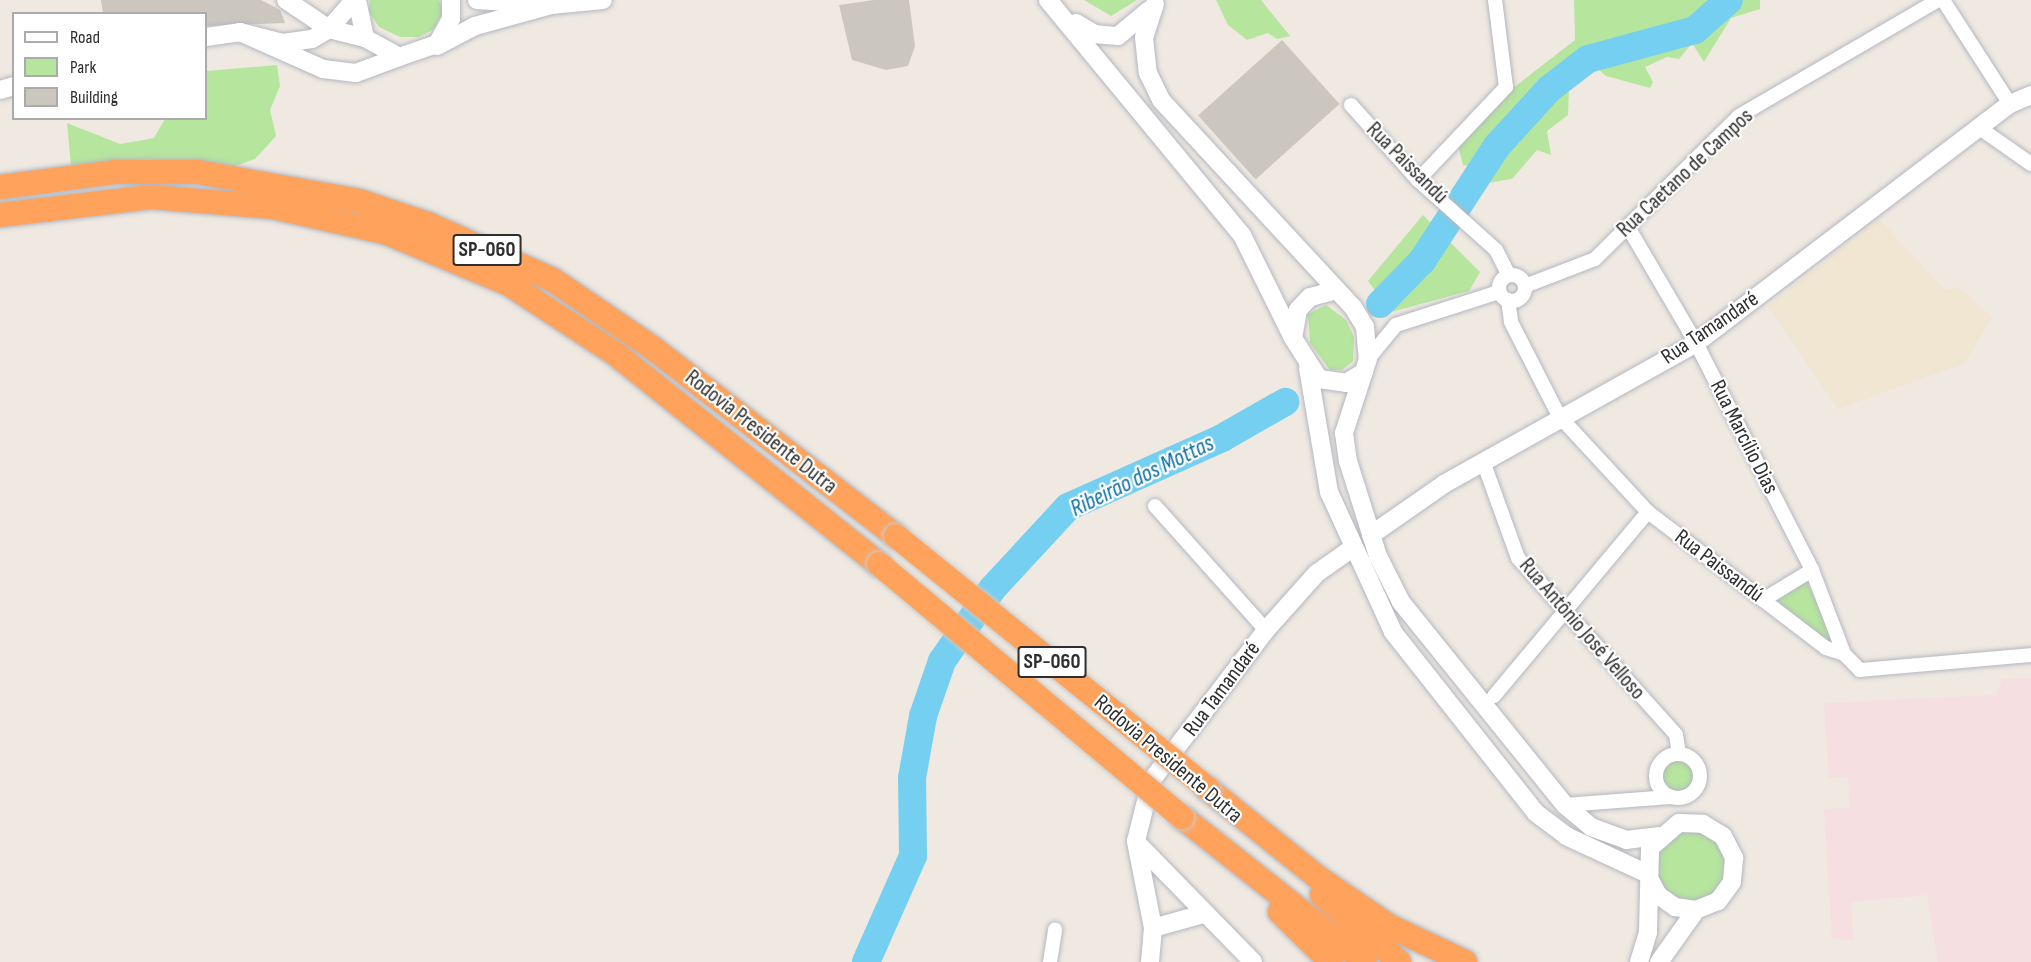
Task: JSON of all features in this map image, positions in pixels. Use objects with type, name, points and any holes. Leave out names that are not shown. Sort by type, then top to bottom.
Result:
[{"type":"highway","name":"Rodovia Presidente Dutra","points":[[0,187],[115,172],[198,172],[359,201],[428,224],[553,280],[654,350],[896,536],[1208,789],[1399,962]]},
{"type":"highway","name":"Rodovia Presidente Dutra","points":[[0,215],[151,197],[273,207],[387,233],[509,284],[617,355],[879,564],[1182,817],[1365,962]]},
{"type":"highway","points":[[1208,789],[1379,920],[1465,962]]},
{"type":"highway","points":[[1182,817],[1331,962]]},
{"type":"main road","points":[[286,0],[329,29],[365,38],[399,57]]},
{"type":"main road","points":[[207,37],[240,32],[283,43],[312,39],[329,29],[355,0]]},
{"type":"main road","points":[[355,0],[365,38]]},
{"type":"main road","points":[[426,52],[446,32],[451,0]]},
{"type":"main road","points":[[477,0],[550,5],[603,0]]},
{"type":"main road","points":[[1048,0],[1068,19],[1242,235],[1308,368],[1329,492],[1393,632],[1536,813],[1566,836],[1648,876],[1658,895],[1675,907],[1696,910],[1718,901],[1732,882],[1734,858],[1723,836],[1703,824],[1679,824],[1658,836],[1626,840],[1591,827],[1565,806],[1401,603],[1371,535],[1344,433],[1366,365],[1365,327],[1353,307],[1333,291],[1161,100],[1148,73],[1143,37],[1156,1]]},
{"type":"main road","points":[[1059,0],[1068,19],[1094,34],[1118,36],[1156,1]]},
{"type":"main road","points":[[1065,0],[1068,19]]},
{"type":"main road","points":[[240,32],[323,69],[356,73],[399,57],[426,52],[475,26],[550,5]]},
{"type":"main road","name":"Rua Tamandaré","points":[[1371,535],[1444,484],[1485,464],[1559,416],[1696,343],[1981,129],[2010,104],[2031,95]]},
{"type":"main road","points":[[1293,338],[1298,310],[1310,297],[1333,291]]},
{"type":"main road","points":[[1308,368],[1330,383],[1346,383],[1366,365]]},
{"type":"main road","name":"Rua Tamandaré","points":[[1150,962],[1154,928],[1136,842],[1151,781],[1266,630],[1317,573],[1354,547]]},
{"type":"main road","points":[[1639,962],[1648,932],[1648,855],[1658,836]]},
{"type":"main road","points":[[1136,842],[1203,914],[1253,962]]},
{"type":"main road","points":[[1659,962],[1696,910]]},
{"type":"main road","points":[[1154,928],[1203,914]]},
{"type":"street","points":[[1418,180],[1506,87],[1495,0]]},
{"type":"street","points":[[1940,0],[2010,104]]},
{"type":"street","name":"Rua Caetano de Campos","points":[[1504,296],[1520,298],[1525,286],[1595,259],[1739,116],[1940,0]]},
{"type":"street","name":"Rua Paissandú","points":[[1351,105],[1418,180],[1469,222],[1496,250],[1509,275]]},
{"type":"street","points":[[1981,129],[2031,164]]},
{"type":"street","name":"Rua Marcílio Dias","points":[[1628,227],[1696,343],[1812,570],[1844,654]]},
{"type":"street","points":[[1366,365],[1395,325],[1504,296],[1509,275],[1525,286]]},
{"type":"street","name":"Rua Paissandú","points":[[1504,296],[1511,322],[1559,416],[1648,512],[1826,648],[1844,654],[1860,670],[2031,656]]},
{"type":"street","name":"Rua Antônio José Velloso","points":[[1485,464],[1518,558],[1676,735],[1679,753]]},
{"type":"street","points":[[1155,506],[1266,630]]},
{"type":"street","points":[[1494,696],[1648,512]]},
{"type":"street","points":[[1762,600],[1812,570]]},
{"type":"street","points":[[1565,806],[1689,796],[1700,781],[1696,762],[1679,753],[1659,765],[1656,777],[1670,796]]},
{"type":"street","points":[[1050,962],[1055,929]]},
{"type":"shaded area","points":[[1879,219],[1945,290],[1960,288],[1992,317],[1965,363],[1838,409],[1768,306]]},
{"type":"shaded area","points":[[2031,678],[2031,962],[1938,962],[1927,895],[1851,902],[1853,940],[1832,939],[1824,809],[1850,808],[1848,777],[1829,778],[1824,703],[1996,695],[2002,679]]},
{"type":"green space","points":[[370,0],[439,0],[443,12],[434,29],[419,37],[400,37],[379,27],[369,12]]},
{"type":"green space","points":[[1084,0],[1137,0],[1111,16]]},
{"type":"green space","points":[[1216,0],[1261,0],[1290,36],[1277,39],[1268,33],[1247,40],[1228,25]]},
{"type":"green space","points":[[1574,0],[1760,0],[1760,9],[1731,18],[1704,62],[1692,43],[1679,59],[1667,57],[1645,67],[1653,82],[1650,88],[1606,76],[1595,66],[1569,86],[1568,115],[1547,131],[1551,155],[1537,150],[1512,179],[1482,184],[1475,167],[1463,165],[1457,142],[1508,92],[1575,40]]},
{"type":"green space","points":[[277,65],[280,86],[270,110],[276,136],[255,159],[235,166],[147,159],[71,165],[67,123],[120,144],[154,138],[164,120],[207,120],[207,71]]},
{"type":"green space","points":[[1423,215],[1480,272],[1469,291],[1391,312],[1368,281]]},
{"type":"green space","points":[[1326,305],[1346,320],[1354,337],[1353,361],[1342,370],[1330,370],[1310,343],[1308,314]]},
{"type":"green space","points":[[1804,577],[1838,643],[1819,640],[1769,599]]},
{"type":"green space","points":[[1678,759],[1690,763],[1694,775],[1690,787],[1678,791],[1666,787],[1662,775],[1666,763]]},
{"type":"green space","points":[[1698,831],[1711,837],[1720,846],[1724,852],[1726,866],[1724,880],[1716,891],[1705,899],[1684,901],[1666,891],[1658,880],[1656,859],[1666,841],[1677,833]]},
{"type":"building","points":[[101,0],[261,0],[280,10],[285,23],[207,26],[207,12],[103,12]]},
{"type":"building","points":[[874,0],[909,0],[915,46],[908,66],[886,70],[852,60],[839,5]]},
{"type":"building","points":[[1282,40],[1340,104],[1256,180],[1198,116]]},
{"type":"waterway","name":"Ribeirão dos Mottas","points":[[1380,304],[1422,261],[1497,146],[1549,89],[1588,59],[1695,30],[1729,0]]},
{"type":"waterway","name":"Ribeirão dos Mottas","points":[[866,962],[913,856],[912,778],[923,716],[942,661],[993,588],[1068,507],[1222,438],[1285,402]]}]
